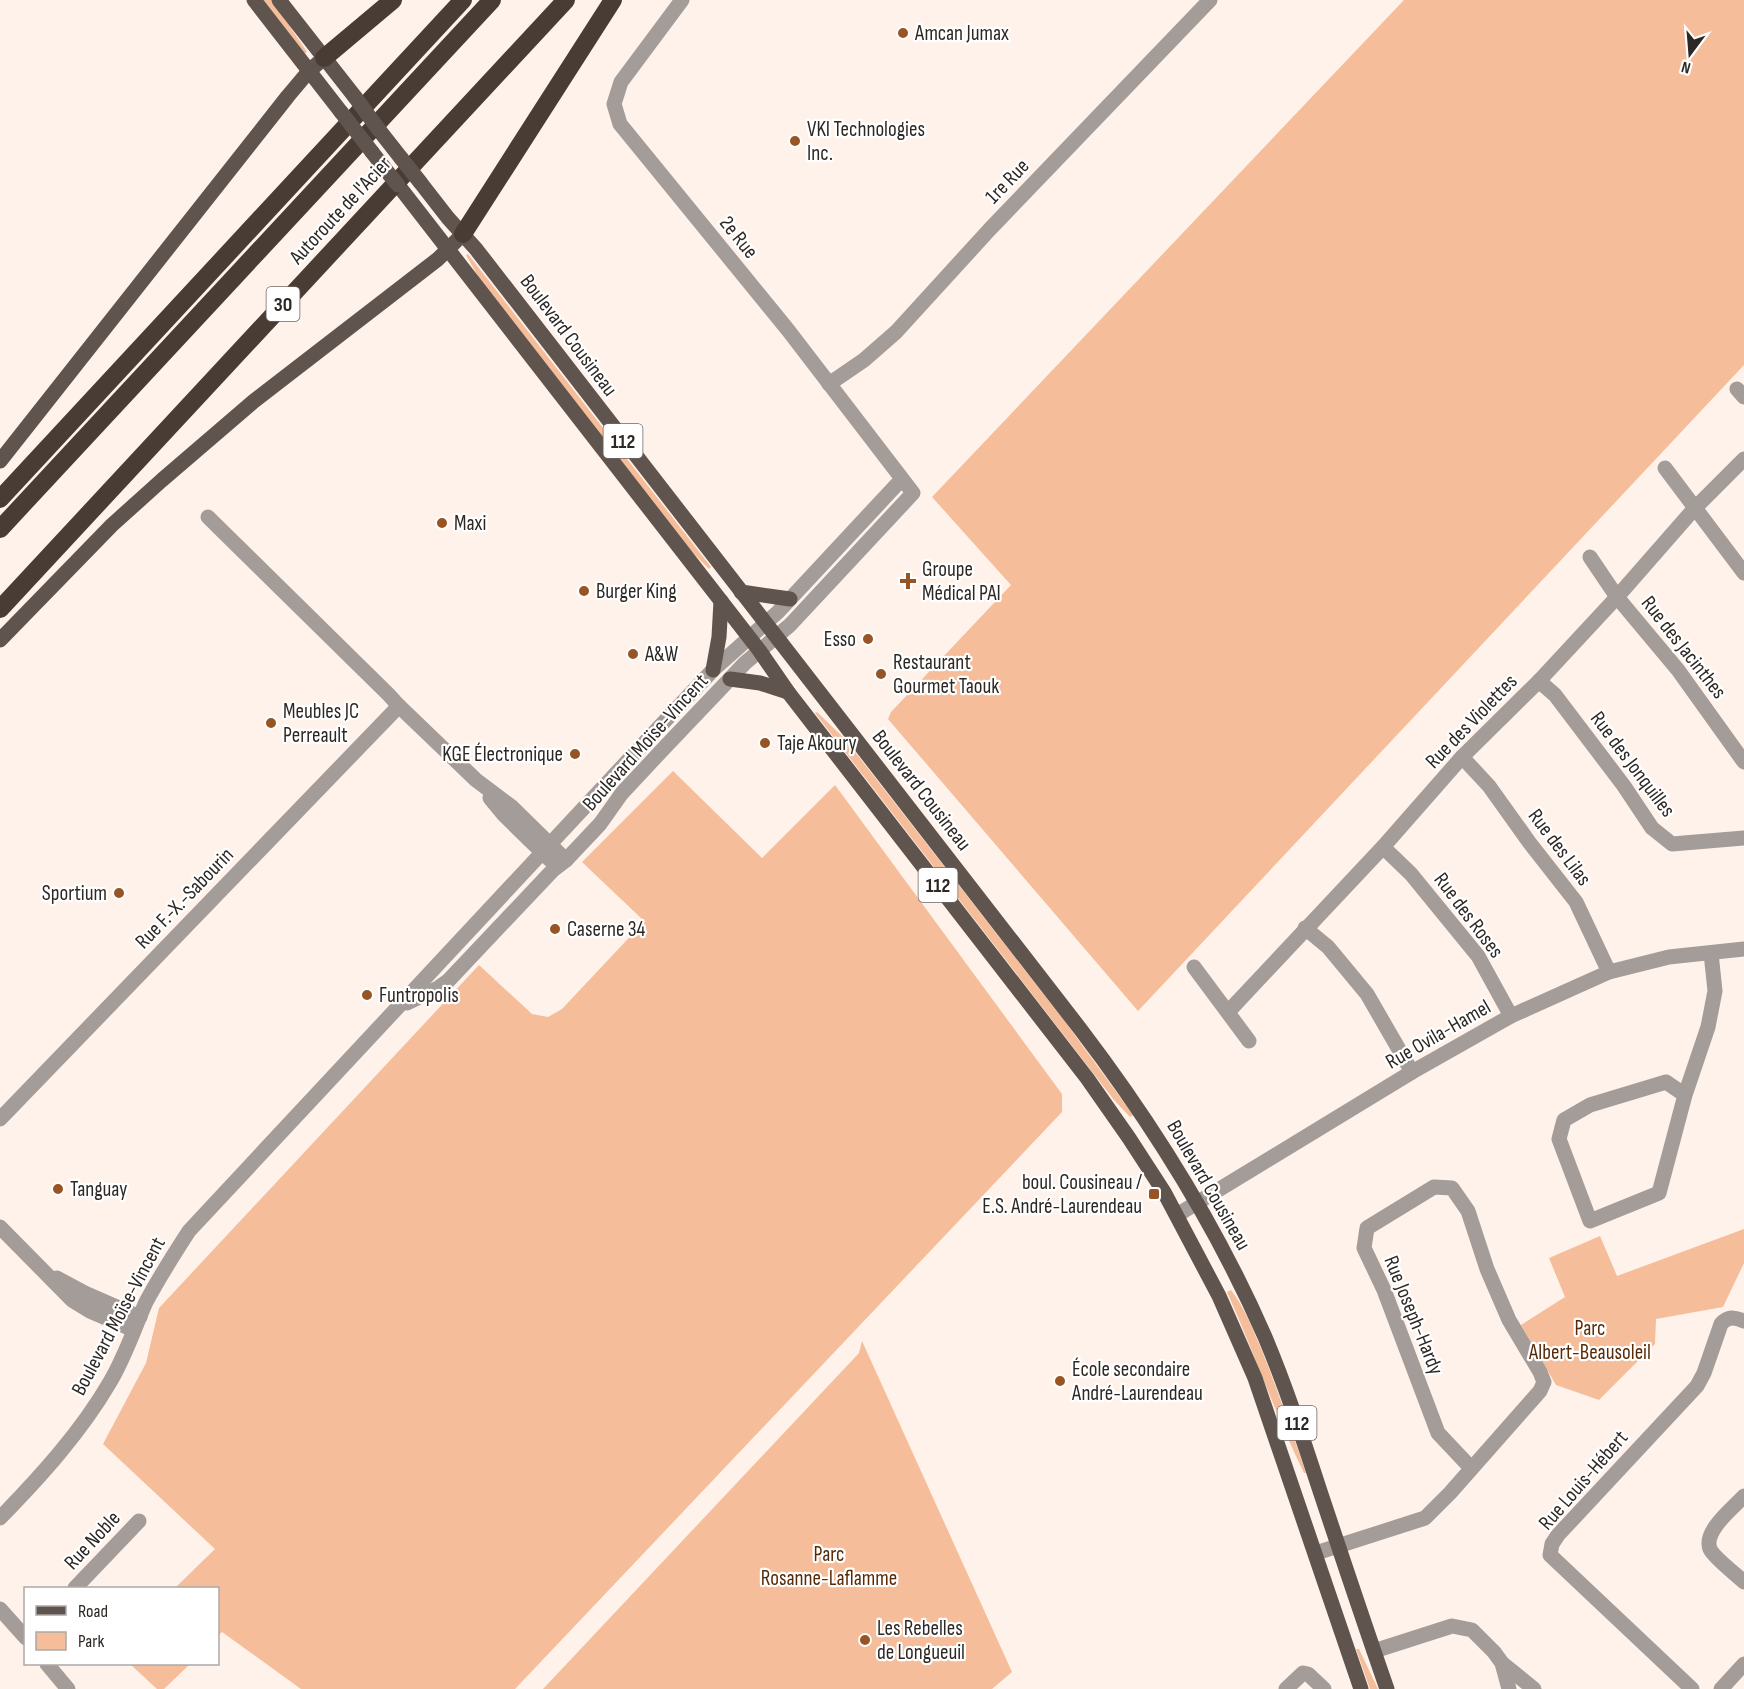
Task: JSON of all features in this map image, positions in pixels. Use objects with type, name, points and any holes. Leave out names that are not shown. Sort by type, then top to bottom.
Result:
[{"type":"highway","points":[[324,58],[393,0]]},
{"type":"highway","points":[[0,499],[464,0]]},
{"type":"highway","name":"Autoroute de l'Acier","points":[[0,529],[492,0]]},
{"type":"highway","name":"Autoroute de l'Acier","points":[[0,609],[566,0]]},
{"type":"highway","points":[[463,234],[613,0]]},
{"type":"main road","name":"Boulevard Cousineau","points":[[254,0],[759,650],[788,692],[1087,1078],[1141,1155],[1208,1273],[1247,1358],[1361,1689]]},
{"type":"main road","name":"Boulevard Cousineau","points":[[279,0],[420,182],[476,249],[1108,1066],[1153,1129],[1198,1202],[1238,1279],[1268,1345],[1292,1406],[1387,1689]]},
{"type":"main road","points":[[0,461],[309,71],[324,58]]},
{"type":"main road","points":[[0,640],[149,490],[254,401],[448,250],[463,234]]},
{"type":"main road","points":[[741,592],[790,599]]},
{"type":"main road","points":[[713,670],[719,637],[721,601]]},
{"type":"main road","points":[[730,679],[760,683],[788,692]]},
{"type":"street","name":"2e Rue","points":[[682,0],[621,82],[614,104],[620,124],[788,330],[913,494]]},
{"type":"street","name":"1re Rue","points":[[830,384],[864,360],[896,332],[990,229],[1210,0]]},
{"type":"street","name":"Rue des Violettes","points":[[1228,1012],[1383,847],[1462,757],[1539,681],[1694,509],[1744,459]]},
{"type":"street","points":[[1665,468],[1744,573]]},
{"type":"street","name":"Boulevard Moïse-Vincent","points":[[0,1518],[39,1477],[90,1412],[113,1376],[154,1287],[189,1231],[713,670],[766,624],[901,480]]},
{"type":"street","name":"Boulevard Moïse-Vincent","points":[[399,1006],[448,981],[604,820],[622,793],[730,679],[759,650],[776,637],[913,494]]},
{"type":"street","points":[[208,517],[476,780],[504,815],[546,848],[561,863]]},
{"type":"street","name":"Rue des Jacinthes","points":[[1590,557],[1617,597],[1678,670],[1744,762]]},
{"type":"street","name":"Rue des Jonquilles","points":[[1539,681],[1555,695],[1624,786],[1652,828],[1672,844],[1744,838]]},
{"type":"street","name":"Rue F.-X.-Sabourin","points":[[0,1119],[399,706]]},
{"type":"street","name":"Rue des Lilas","points":[[1462,757],[1489,786],[1576,902],[1608,972]]},
{"type":"street","name":"Rue des Roses","points":[[1383,847],[1411,874],[1478,956],[1511,1016]]},
{"type":"street","points":[[1305,928],[1328,948],[1367,994],[1412,1072]]},
{"type":"street","name":"Rue Ovila-Hamel","points":[[1177,1215],[1412,1072],[1511,1016],[1608,972],[1669,957],[1744,949]]},
{"type":"street","points":[[1685,1095],[1666,1082],[1590,1105],[1564,1119],[1559,1139],[1590,1221],[1659,1193],[1685,1095],[1708,1027],[1715,991],[1712,953]]},
{"type":"street","points":[[1194,967],[1249,1041]]},
{"type":"street","name":"Rue Joseph-Hardy","points":[[1316,1553],[1425,1518],[1471,1468],[1540,1391],[1544,1382],[1509,1320],[1487,1269],[1468,1211],[1452,1188],[1434,1188],[1367,1228],[1364,1248],[1384,1290],[1438,1433],[1471,1468]]},
{"type":"street","points":[[0,1227],[67,1296],[78,1304],[137,1323]]},
{"type":"street","name":"Rue Louis-Hébert","points":[[1692,1689],[1550,1555],[1552,1544],[1558,1535],[1697,1386],[1704,1373],[1721,1324],[1726,1319],[1734,1318],[1744,1321]]},
{"type":"street","points":[[1744,1496],[1712,1530],[1709,1540],[1711,1550],[1744,1582]]},
{"type":"street","name":"Rue Noble","points":[[76,1587],[140,1521]]},
{"type":"street","points":[[0,1609],[24,1636]]},
{"type":"street","points":[[1374,1651],[1452,1626],[1472,1630],[1502,1662],[1534,1689]]},
{"type":"street","points":[[1502,1662],[1509,1689]]},
{"type":"street","points":[[1721,1689],[1744,1664]]},
{"type":"street","points":[[48,1665],[68,1689]]},
{"type":"street","points":[[1286,1689],[1300,1674],[1305,1673],[1324,1689]]},
{"type":"green space","points":[[263,0],[272,0],[307,52],[305,54]]},
{"type":"green space","points":[[1404,0],[1744,0],[1744,365],[1138,1011],[888,719],[891,712],[1011,585],[932,497]]},
{"type":"green space","points":[[468,254],[711,567],[709,569],[686,546],[479,278],[466,255]]},
{"type":"green space","points":[[817,712],[845,739],[1066,1023],[1133,1115],[1130,1117],[1114,1100],[815,713]]},
{"type":"green space","points":[[673,771],[762,858],[835,785],[1062,1094],[1062,1112],[515,1689],[301,1689],[222,1632],[219,1635],[219,1587],[176,1587],[215,1549],[103,1444],[146,1363],[159,1308],[479,965],[532,1014],[548,1017],[562,1009],[640,926],[643,920],[582,862]]},
{"type":"green space","name":"Parc Albert-Beausoleil","points":[[1744,1229],[1744,1263],[1723,1307],[1656,1319],[1655,1344],[1599,1400],[1556,1385],[1521,1325],[1565,1297],[1549,1258],[1600,1236],[1617,1276]]},
{"type":"green space","points":[[1231,1290],[1245,1312],[1262,1351],[1306,1473],[1284,1428],[1227,1292]]},
{"type":"green space","name":"Parc Rosanne-Laflamme","points":[[862,1341],[1012,1672],[992,1689],[543,1689],[859,1353]]},
{"type":"green space","points":[[1356,1649],[1359,1649],[1378,1689],[1370,1689]]},
{"type":"green space","points":[[131,1665],[189,1665],[164,1689],[157,1689]]},
{"type":"place","name":"Amcan Jumax","points":[[903,33]]},
{"type":"place","name":"VKI Technologies Inc.","points":[[795,141]]},
{"type":"place","name":"Maxi","points":[[442,523]]},
{"type":"place","name":"Groupe Médical PAI","points":[[908,581]]},
{"type":"place","name":"Burger King","points":[[584,591]]},
{"type":"place","name":"Esso","points":[[868,639]]},
{"type":"place","name":"A&W","points":[[633,654]]},
{"type":"place","name":"Restaurant Gourmet Taouk","points":[[881,674]]},
{"type":"place","name":"Meubles JC Perreault","points":[[271,723]]},
{"type":"place","name":"Taje Akoury","points":[[765,743]]},
{"type":"place","name":"KGE Électronique","points":[[575,754]]},
{"type":"place","name":"Sportium","points":[[119,893]]},
{"type":"place","name":"Caserne 34","points":[[555,929]]},
{"type":"place","name":"Funtropolis","points":[[367,995]]},
{"type":"place","name":"Tanguay","points":[[58,1189]]},
{"type":"place","name":"boul. Cousineau / E.S. André-Laurendeau","points":[[1154,1194]]},
{"type":"place","name":"École secondaire André-Laurendeau","points":[[1060,1381]]},
{"type":"place","name":"Les Rebelles de Longueuil","points":[[865,1640]]}]
